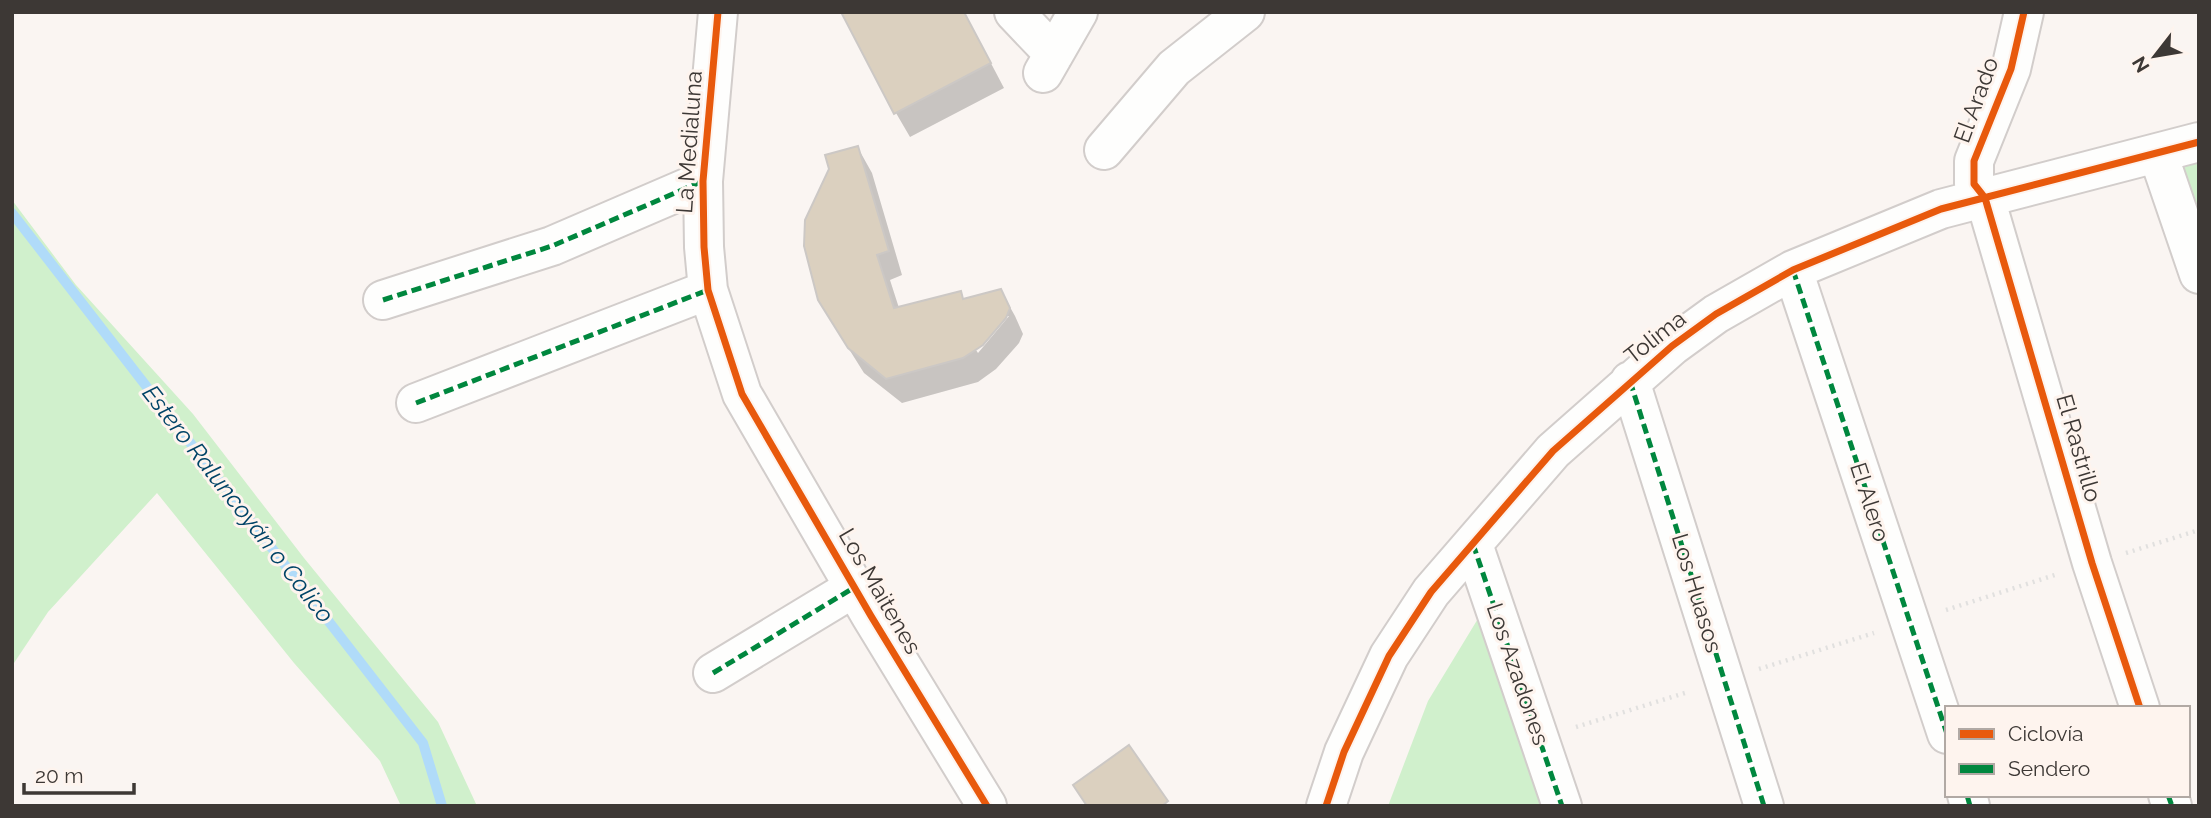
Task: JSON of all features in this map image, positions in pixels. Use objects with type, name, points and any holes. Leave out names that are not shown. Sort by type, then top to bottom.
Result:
[{"type":"street","name":"La Medialuna","points":[[718,12],[703,181],[708,290],[742,394]]},
{"type":"street","points":[[1014,12],[1049,63],[1078,12]]},
{"type":"street","points":[[1104,150],[1174,68],[1245,12]]},
{"type":"street","name":"El Arado","points":[[1985,198],[1974,184],[1974,161],[2011,69],[2024,12]]},
{"type":"street","name":"Tolima","points":[[1326,806],[1344,752],[1389,656],[1431,592],[1553,450],[1630,381],[1717,314],[1793,270],[1941,209],[2199,142]]},
{"type":"street","points":[[2158,154],[2199,274]]},
{"type":"street","points":[[383,300],[552,246],[703,181]]},
{"type":"street","name":"El Rastrillo","points":[[1985,198],[2092,564],[2139,706]]},
{"type":"street","name":"El Alero","points":[[1793,270],[1945,728]]},
{"type":"street","points":[[416,402],[708,290]]},
{"type":"street","name":"Los Huasos","points":[[1630,381],[1764,806]]},
{"type":"street","name":"Los Maitenes","points":[[742,394],[987,806]]},
{"type":"street","name":"Los Azadones","points":[[1473,544],[1562,806]]},
{"type":"street","points":[[713,673],[855,587]]},
{"type":"path","points":[[1540,738],[2199,530]]},
{"type":"green space","points":[[2199,142],[2199,274],[2158,154]]},
{"type":"green space","points":[[12,200],[76,285],[193,414],[304,558],[438,722],[477,806],[401,806],[380,761],[294,663],[157,493],[48,612],[12,666]]},
{"type":"green space","points":[[1479,617],[1542,806],[1388,806],[1428,701]]},
{"type":"building","points":[[841,12],[964,12],[991,63],[894,114]]},
{"type":"building","points":[[858,146],[889,251],[877,255],[894,308],[961,291],[963,299],[1001,289],[1010,308],[1006,318],[983,345],[963,358],[886,379],[848,348],[818,300],[804,246],[805,220],[829,169],[825,155]]},
{"type":"building","points":[[1129,745],[1168,801],[1162,806],[1087,806],[1073,785]]},
{"type":"waterway","name":"Estero Raluncoyán o Colico","points":[[12,213],[423,743],[442,806]]},
{"type":"marked path","points":[[383,300],[552,246],[703,181]]},
{"type":"marked path","points":[[1793,270],[1945,728]]},
{"type":"marked path","points":[[416,403],[708,290]]},
{"type":"marked path","points":[[1630,381],[1764,806]]},
{"type":"marked path","points":[[1473,544],[1562,806]]},
{"type":"marked path","points":[[713,673],[855,587]]},
{"type":"marked path","points":[[1968,797],[1970,806]]},
{"type":"marked path","points":[[2169,797],[2172,806]]},
{"type":"cycle path","points":[[718,12],[703,181],[704,247],[708,290],[742,394],[871,616],[987,806]]},
{"type":"cycle path","points":[[2024,12],[2011,69],[1974,161],[1974,184],[1985,198],[2092,563],[2139,706]]},
{"type":"cycle path","points":[[1326,806],[1344,752],[1389,656],[1431,592],[1553,451],[1672,346],[1716,314],[1793,270],[1941,209],[2199,142]]}]
